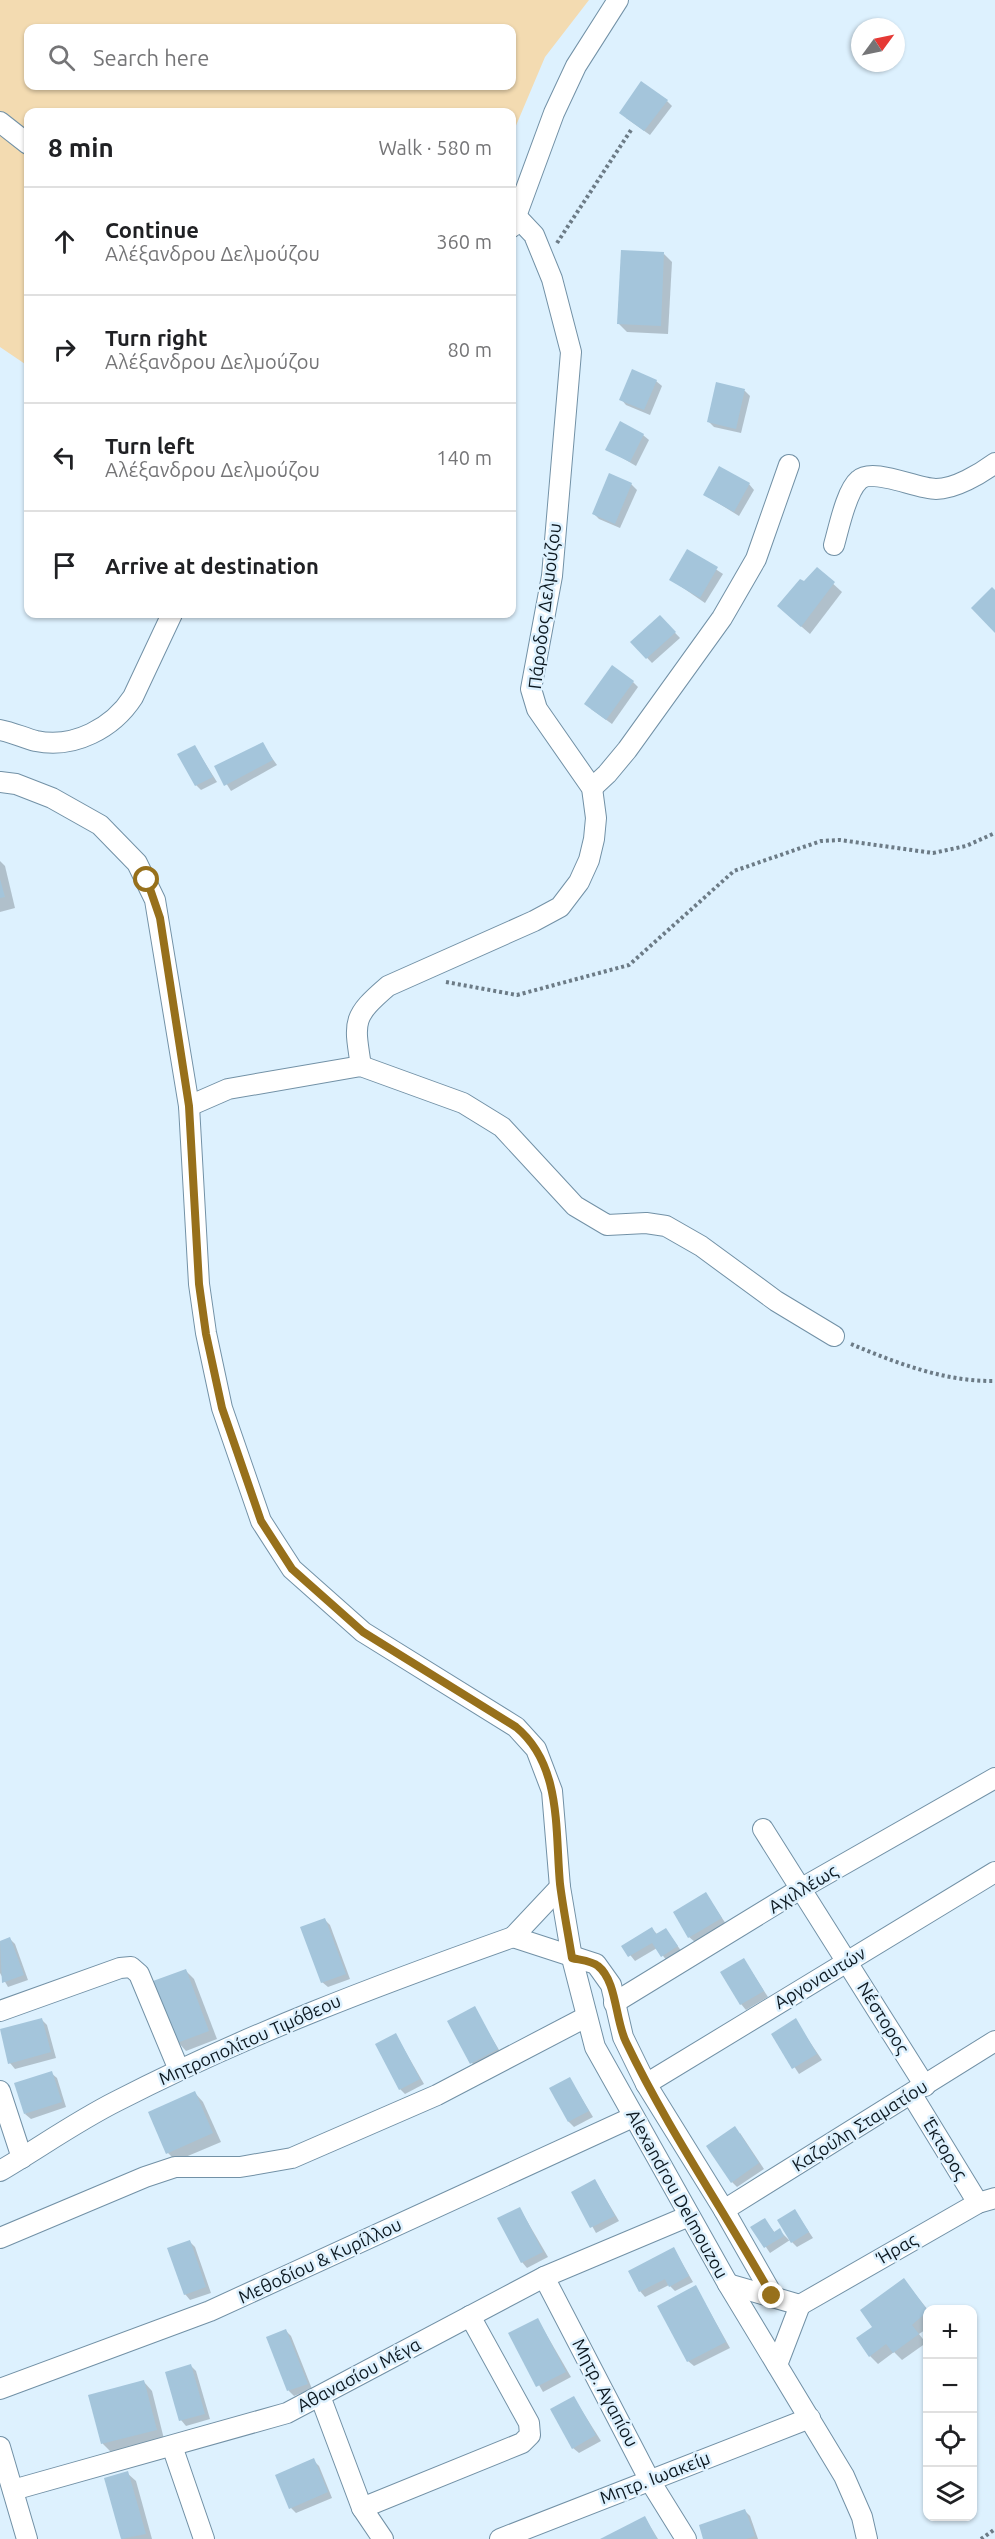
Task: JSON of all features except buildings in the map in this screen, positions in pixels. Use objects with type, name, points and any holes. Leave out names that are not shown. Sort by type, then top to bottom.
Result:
[{"type":"street","points":[[516,217],[554,113],[576,66],[618,0]]},
{"type":"street","points":[[0,122],[24,141]]},
{"type":"street","name":"Πάροδος Δελμούζου","points":[[516,223],[534,236],[545,261],[571,352],[552,576],[531,689],[537,709],[592,788]]},
{"type":"street","points":[[834,545],[849,497],[860,479],[872,474],[938,489],[980,473],[995,463]]},
{"type":"street","points":[[361,1066],[357,1040],[358,1017],[371,1000],[388,986],[534,921],[560,907],[579,882],[589,860],[596,819],[592,788],[627,750],[722,618],[756,559],[789,465]]},
{"type":"street","points":[[0,730],[37,741],[62,743],[89,735],[103,727],[126,708],[134,697],[170,618]]},
{"type":"street","name":"Alexandrou Delmouzou","points":[[0,782],[16,784],[43,794],[100,825],[125,849],[147,880],[160,918],[189,1106],[199,1284],[206,1334],[222,1408],[261,1521],[292,1569],[363,1632],[516,1727],[530,1741],[546,1769],[552,1791],[560,1887],[572,1958],[595,2047],[728,2284],[810,2418],[854,2496],[867,2539]]},
{"type":"street","points":[[189,1106],[228,1089],[361,1066],[464,1103],[502,1127],[575,1206],[607,1225],[646,1223],[666,1226],[701,1246],[776,1301],[834,1336]]},
{"type":"street","name":"Αχιλλέως","points":[[614,2003],[802,1888],[993,1780]]},
{"type":"street","name":"Νέστορος","points":[[763,1829],[847,1961],[918,2090]]},
{"type":"street","name":"Αργοναυτών","points":[[646,2084],[995,1872]]},
{"type":"street","points":[[560,1887],[513,1937],[596,1964],[603,1972],[611,1985],[623,2037],[646,2084],[724,2210],[772,2296]]},
{"type":"street","name":"Μητροπολίτου Τιμόθεου","points":[[0,2171],[99,2110],[179,2070],[292,2019],[513,1937]]},
{"type":"street","points":[[0,2011],[120,1968],[130,1967],[138,1974],[179,2070]]},
{"type":"street","points":[[0,2238],[145,2177],[175,2168],[240,2167],[292,2158],[437,2095],[586,2018]]},
{"type":"street","name":"Καζούλη Σταματίου","points":[[724,2210],[995,2041]]},
{"type":"street","name":"Έκτορος","points":[[918,2090],[986,2200]]},
{"type":"street","points":[[0,2091],[22,2158]]},
{"type":"street","name":"Μεθοδίου & Κυρίλλου","points":[[0,2389],[210,2311],[633,2117]]},
{"type":"street","name":"Ήρας","points":[[800,2305],[986,2200]]},
{"type":"street","name":"Αθανασίου Μέγα","points":[[13,2490],[265,2421],[320,2396],[544,2277],[689,2216]]},
{"type":"street","name":"Μητρ. Αγαπίου","points":[[544,2277],[650,2481],[686,2539]]},
{"type":"street","points":[[728,2284],[800,2305],[777,2365]]},
{"type":"street","points":[[362,2508],[522,2443],[530,2435],[529,2423],[470,2316]]},
{"type":"street","points":[[320,2396],[362,2508],[382,2539]]},
{"type":"street","name":"Μητρ. Ιωακείμ","points":[[500,2539],[810,2418]]},
{"type":"street","points":[[172,2446],[204,2539]]},
{"type":"street","points":[[0,2447],[27,2539]]},
{"type":"path","points":[[545,261],[631,130]]},
{"type":"path","points":[[412,976],[517,995],[629,965],[734,872],[821,841],[840,840],[933,853],[966,846],[995,833]]},
{"type":"path","points":[[834,1336],[920,1369],[970,1382],[995,1381]]},
{"type":"path","points":[[981,2539],[995,2529]]},
{"type":"shaded area","points":[[0,0],[589,0],[545,57],[516,126],[516,108],[24,108],[24,363],[0,347]]},
{"type":"route","points":[[147,880],[160,918],[189,1106],[199,1284],[206,1334],[222,1408],[261,1521],[275,1546],[292,1569],[363,1632],[516,1727],[523,1732],[536,1749],[546,1769],[552,1791],[560,1887],[572,1958],[596,1964],[607,1977],[611,1985],[623,2037],[646,2084],[724,2210],[772,2296]]}]
